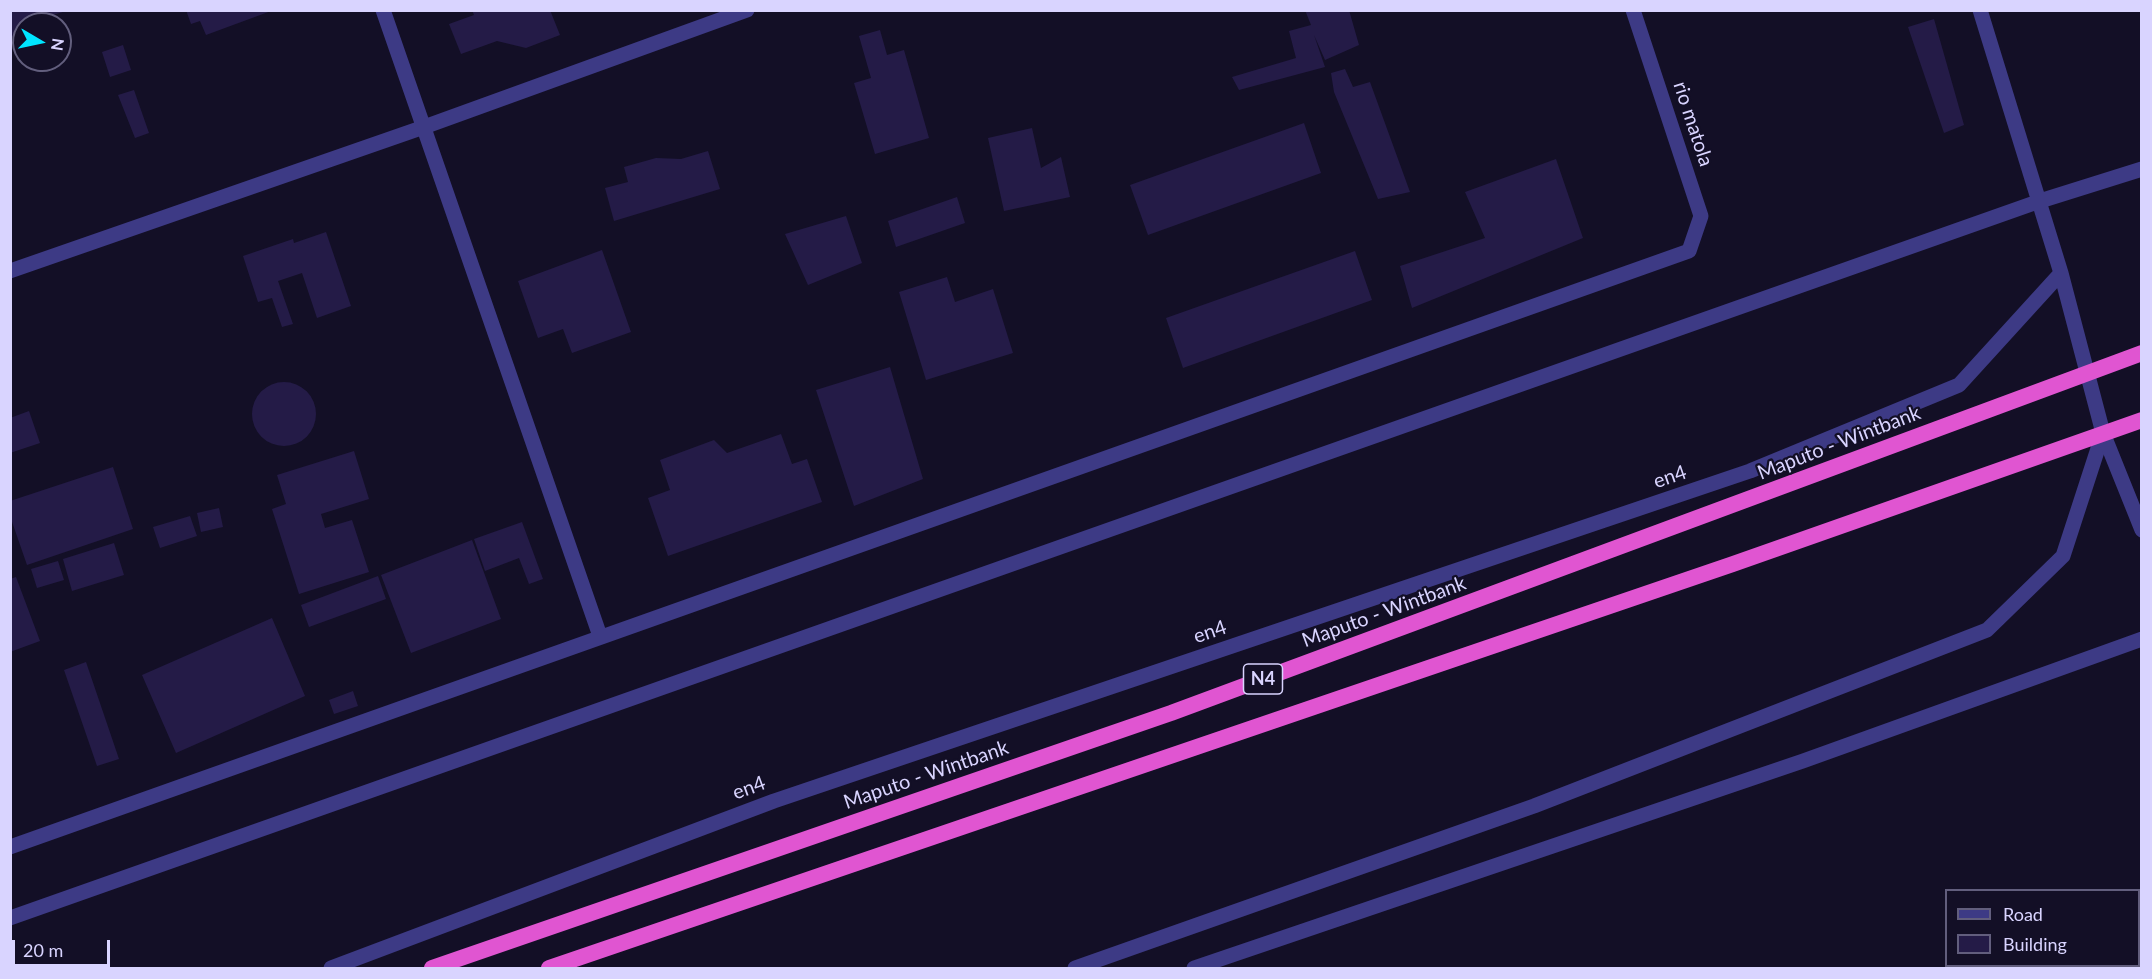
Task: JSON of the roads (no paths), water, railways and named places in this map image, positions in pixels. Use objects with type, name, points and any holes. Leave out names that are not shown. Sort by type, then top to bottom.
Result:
[{"type":"highway","name":"Maputo - Wintbank","points":[[432,969],[1171,713],[2142,353]]},
{"type":"highway","name":"N4","points":[[549,969],[1734,564],[2142,420]]},
{"type":"street","points":[[10,847],[600,636],[383,10]]},
{"type":"street","points":[[10,271],[424,127],[747,10]]},
{"type":"street","name":"rio matola","points":[[600,636],[1689,251],[1701,216],[1633,10]]},
{"type":"street","points":[[1980,10],[2061,273],[2103,433],[2142,530]]},
{"type":"street","points":[[10,918],[2040,201],[2142,169]]},
{"type":"street","name":"en4","points":[[331,969],[774,801],[1750,471],[1959,385],[2061,273]]},
{"type":"street","points":[[1075,969],[1534,806],[1987,630],[2062,556],[2103,433]]},
{"type":"street","points":[[1194,969],[1803,761],[2142,639]]}]
